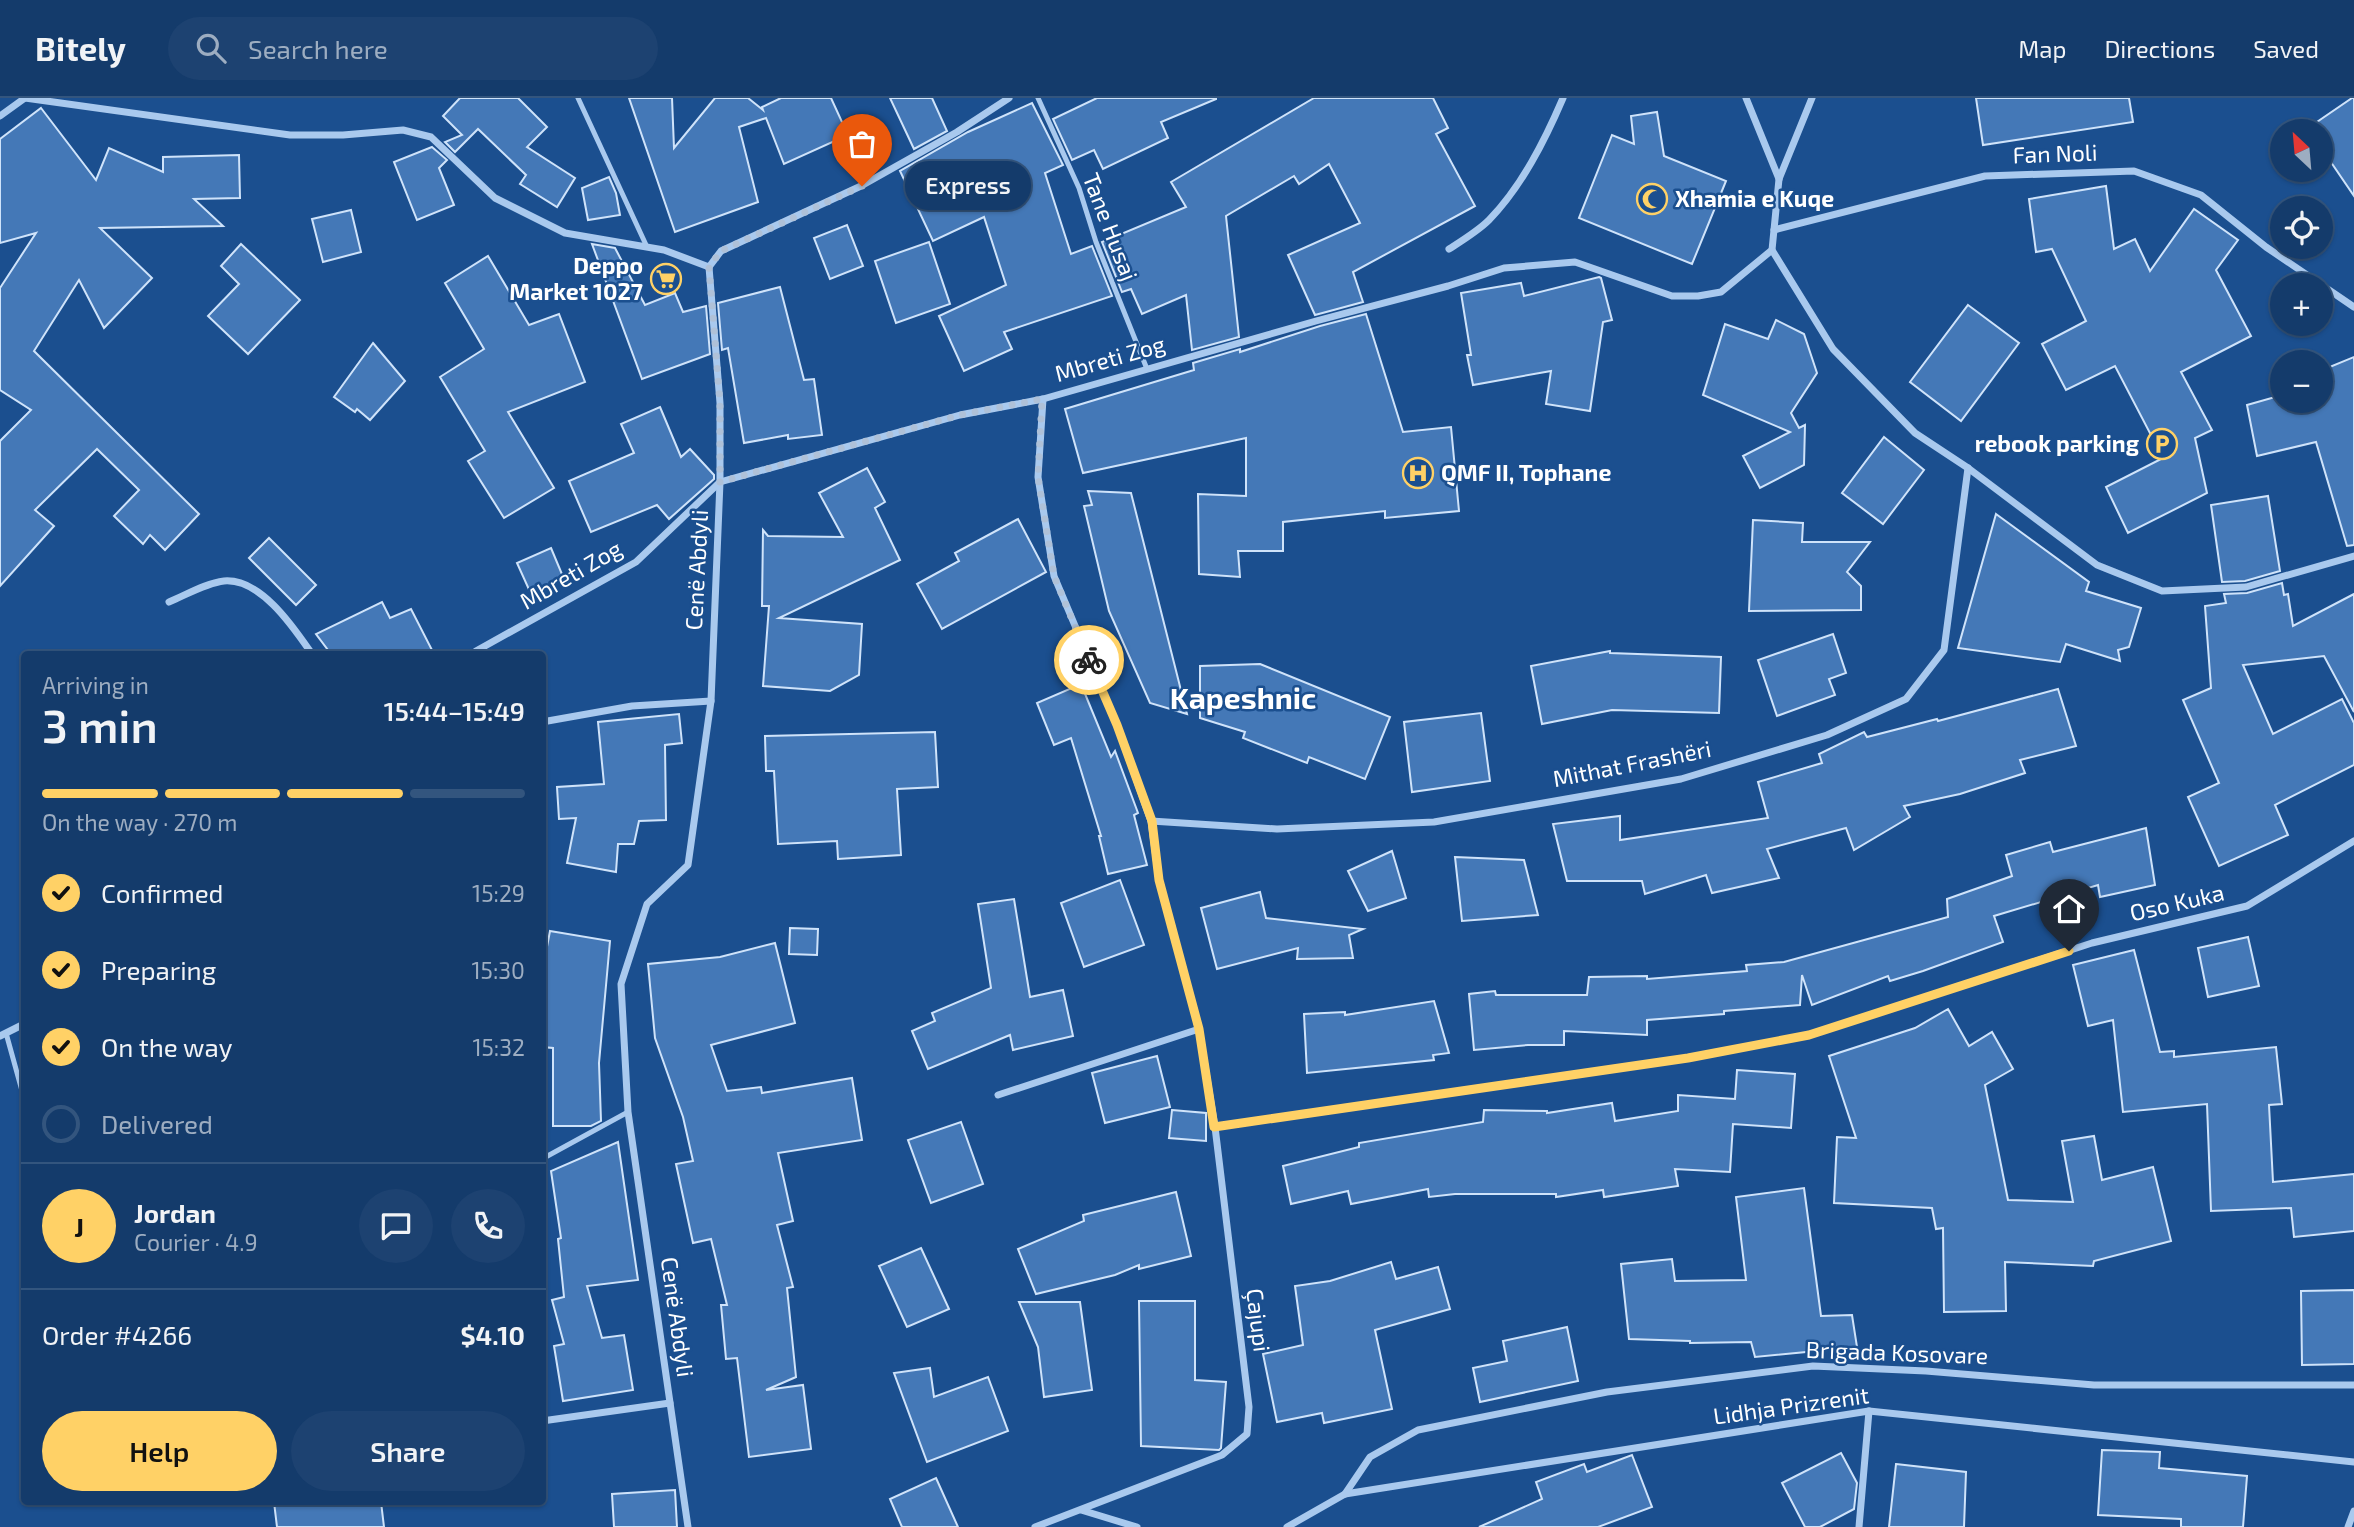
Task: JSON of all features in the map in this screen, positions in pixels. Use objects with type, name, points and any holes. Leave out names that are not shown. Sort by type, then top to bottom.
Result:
[{"type":"street","points":[[0,117],[25,98],[290,135],[343,135],[403,130],[431,137],[495,198],[565,233],[664,250],[709,267],[721,251],[862,186],[957,132],[1009,98]]},
{"type":"street","points":[[1449,249],[1489,220],[1523,175],[1563,98]]},
{"type":"street","points":[[1746,98],[1779,179]]},
{"type":"street","points":[[1812,98],[1779,179],[1772,250],[1833,349],[1915,433],[1968,468],[2096,565],[2162,592],[2245,587],[2354,556]]},
{"type":"street","name":"Fan Noli","points":[[1774,230],[1984,176],[2134,171],[2201,195],[2266,247],[2354,307]]},
{"type":"street","name":"Mbreti Zog","points":[[475,651],[636,562],[720,482],[960,415],[1042,399],[1504,268],[1575,262],[1672,296],[1698,296],[1721,292],[1772,250]]},
{"type":"street","name":"Cenë Abdyli","points":[[688,1527],[628,1112],[621,984],[647,904],[688,865],[710,701],[720,482],[720,403],[709,267]]},
{"type":"street","name":"Çajupi","points":[[1035,1527],[1222,1455],[1247,1434],[1250,1407],[1199,1029],[1159,880],[1152,821],[1117,725],[1054,576],[1038,477],[1042,399]]},
{"type":"street","name":"Mithat Frashëri","points":[[1152,821],[1277,829],[1434,822],[1681,779],[1826,734],[1906,699],[1944,650],[1968,468]]},
{"type":"street","points":[[169,603],[225,581],[254,588],[269,600],[310,651]]},
{"type":"street","points":[[546,721],[632,706],[710,701]]},
{"type":"street","name":"Oso Kuka","points":[[1214,1127],[1688,1058],[1809,1035],[2092,943],[2247,906],[2354,841]]},
{"type":"street","points":[[3,1034],[21,1025]]},
{"type":"street","points":[[998,1095],[1199,1029]]},
{"type":"street","name":"Brigada Kosovare","points":[[1345,1494],[1370,1457],[1418,1430],[1607,1392],[1813,1366],[1926,1370],[2094,1385],[2354,1385]]},
{"type":"street","points":[[546,1420],[670,1403]]},
{"type":"street","points":[[1859,1527],[1869,1412]]},
{"type":"street","name":"Lidhja Prizrenit","points":[[1287,1527],[1345,1494],[1869,1412],[2354,1461]]},
{"type":"street","points":[[1080,1510],[1137,1527]]},
{"type":"street","points":[[2348,1527],[2354,1511]]},
{"type":"lane","points":[[578,98],[648,247]]},
{"type":"lane","name":"Tane Husaj","points":[[1038,98],[1079,188],[1096,242],[1147,369]]},
{"type":"lane","points":[[3,1034],[21,1089]]},
{"type":"lane","points":[[546,1157],[628,1112]]},
{"type":"building","points":[[460,98],[518,98],[547,127],[527,147],[575,178],[557,207],[520,184],[526,175],[478,129],[455,152],[445,142],[462,135],[443,116]]},
{"type":"building","points":[[629,98],[672,98],[674,148],[715,98],[748,98],[763,110],[762,107],[781,98],[831,98],[848,135],[784,164],[766,118],[739,127],[758,202],[675,232]]},
{"type":"building","points":[[890,98],[932,98],[947,131],[914,149]]},
{"type":"building","points":[[1097,98],[1216,99],[1161,122],[1168,138],[1103,169],[1094,150],[1072,160],[1053,119]]},
{"type":"building","points":[[1314,98],[1433,98],[1448,128],[1436,134],[1475,206],[1353,272],[1363,302],[1315,315],[1288,255],[1360,223],[1329,164],[1299,184],[1294,176],[1226,216],[1239,337],[1192,350],[1186,295],[1142,314],[1131,289],[1122,292],[1102,242],[1186,207],[1171,182]]},
{"type":"building","points":[[1976,98],[2129,98],[2133,122],[1983,145]]},
{"type":"building","points":[[2354,98],[2354,196],[2333,165],[2333,119],[2321,119]]},
{"type":"building","points":[[1032,103],[1063,165],[1045,173],[1071,254],[1092,246],[1112,296],[1004,332],[1012,349],[964,371],[939,316],[1006,285],[984,217],[933,241],[900,171],[968,132]]},
{"type":"building","points":[[41,108],[96,180],[109,148],[163,172],[163,157],[239,155],[240,198],[194,199],[223,226],[100,228],[152,278],[104,328],[79,280],[34,351],[199,514],[165,550],[150,535],[143,544],[114,516],[139,490],[97,449],[35,510],[54,526],[0,586],[0,441],[31,410],[0,390],[0,288],[36,233],[0,243],[0,139]]},
{"type":"building","name":"Xhamia e Kuqe","points":[[1657,112],[1664,156],[1726,181],[1692,264],[1579,218],[1612,135],[1634,144],[1631,116]]},
{"type":"building","points":[[432,147],[447,160],[439,168],[454,205],[417,220],[394,162]]},
{"type":"building","points":[[609,177],[616,193],[620,215],[588,220],[582,188]]},
{"type":"building","points":[[2106,186],[2114,249],[2135,239],[2150,271],[2194,209],[2238,240],[2216,270],[2251,336],[2181,372],[2212,430],[2195,438],[2207,493],[2128,533],[2106,487],[2163,458],[2115,366],[2066,390],[2042,344],[2086,321],[2052,249],[2036,252],[2029,199]]},
{"type":"building","points":[[351,210],[361,252],[323,262],[312,219]]},
{"type":"building","points":[[847,225],[863,266],[830,279],[814,238]]},
{"type":"building","points":[[929,242],[950,304],[896,323],[875,261]]},
{"type":"building","points":[[241,244],[300,300],[248,354],[208,316],[239,284],[221,266]]},
{"type":"building","points":[[592,244],[615,248],[645,305],[675,293],[683,312],[706,306],[710,354],[642,379]]},
{"type":"building","points":[[488,256],[529,325],[559,314],[585,382],[508,412],[554,488],[504,518],[468,461],[485,451],[440,377],[484,349],[445,283]]},
{"type":"building","points":[[1599,277],[1612,320],[1603,322],[1590,411],[1546,404],[1551,371],[1473,385],[1461,293],[1521,283],[1524,296]]},
{"type":"building","points":[[780,287],[804,380],[814,379],[822,435],[788,439],[788,435],[744,443],[728,348],[722,350],[718,303]]},
{"type":"building","points":[[1968,305],[2019,343],[1961,421],[1910,382]]},
{"type":"building","points":[[1366,314],[1403,432],[1451,427],[1459,511],[1385,518],[1385,511],[1283,522],[1283,551],[1238,551],[1240,577],[1199,574],[1198,494],[1246,496],[1246,438],[1083,473],[1065,409],[1194,370],[1193,363],[1240,349],[1240,352]]},
{"type":"building","points":[[1776,320],[1804,334],[1817,373],[1791,413],[1799,428],[1805,425],[1804,465],[1760,488],[1743,456],[1790,432],[1703,395],[1725,324],[1768,339]]},
{"type":"building","points":[[373,343],[405,381],[370,420],[357,409],[355,412],[334,397]]},
{"type":"building","points":[[2354,357],[2354,545],[2347,546],[2316,442],[2257,456],[2247,405],[2270,398],[2270,413],[2333,413],[2333,366]]},
{"type":"building","points":[[660,407],[681,457],[690,449],[714,475],[714,479],[669,519],[657,505],[591,532],[569,481],[634,453],[621,424]]},
{"type":"building","points":[[1884,437],[1924,470],[1883,524],[1842,493]]},
{"type":"building","points":[[867,468],[885,502],[875,508],[900,560],[779,618],[862,624],[859,675],[830,691],[763,686],[769,606],[762,606],[763,530],[768,536],[843,537],[819,493]]},
{"type":"building","points":[[1088,491],[1131,493],[1187,714],[1150,703],[1109,611],[1084,506],[1092,505]]},
{"type":"building","points":[[2268,496],[2280,571],[2245,581],[2222,582],[2211,505]]},
{"type":"building","points":[[1996,514],[2089,582],[2086,591],[2141,608],[2129,647],[2118,650],[2120,661],[2066,644],[2060,662],[1958,648]]},
{"type":"building","points":[[1018,519],[1046,572],[942,629],[917,584],[959,561],[955,553]]},
{"type":"building","points":[[1753,520],[1803,523],[1802,542],[1870,542],[1847,572],[1861,586],[1861,610],[1749,611]]},
{"type":"building","points":[[269,538],[316,585],[296,605],[249,558]]},
{"type":"building","points":[[551,548],[564,579],[531,594],[517,563]]},
{"type":"building","points":[[2282,583],[2284,595],[2288,594],[2293,626],[2354,594],[2354,712],[2324,656],[2243,665],[2273,734],[2342,699],[2354,723],[2354,765],[2275,805],[2288,835],[2219,866],[2188,797],[2219,783],[2183,700],[2211,688],[2205,606],[2226,603],[2224,594],[2247,593]]},
{"type":"building","points":[[382,602],[390,618],[411,609],[432,651],[329,651],[316,634]]},
{"type":"building","points":[[1833,634],[1846,673],[1829,679],[1835,695],[1777,716],[1758,660]]},
{"type":"building","points":[[1610,651],[1721,657],[1719,713],[1612,710],[1542,724],[1531,666]]},
{"type":"building","points":[[1260,664],[1390,717],[1365,779],[1309,757],[1307,763],[1243,738],[1245,732],[1200,718],[1200,666]]},
{"type":"building","points":[[1081,684],[1111,757],[1115,751],[1138,813],[1134,815],[1147,865],[1108,874],[1101,836],[1071,738],[1054,745],[1037,703]]},
{"type":"building","points":[[2058,689],[2076,746],[2020,760],[2025,773],[1960,794],[1904,806],[1910,817],[1854,850],[1846,828],[1767,849],[1779,878],[1712,893],[1706,875],[1645,894],[1642,881],[1567,881],[1553,824],[1620,816],[1620,840],[1768,818],[1758,782],[1822,763],[1819,754],[1864,732],[1867,737]]},
{"type":"building","points":[[1481,713],[1490,781],[1412,792],[1404,722]]},
{"type":"building","points":[[679,714],[682,743],[665,745],[666,820],[639,821],[634,844],[618,844],[616,872],[567,863],[576,818],[559,819],[557,787],[604,784],[598,722]]},
{"type":"building","points":[[935,732],[938,787],[897,789],[901,855],[838,859],[837,841],[778,844],[774,771],[766,771],[765,736]]},
{"type":"building","points":[[2146,828],[2155,885],[2100,897],[2098,885],[1994,916],[2003,942],[1923,971],[1890,981],[1888,976],[1812,1005],[1802,975],[1800,1005],[1647,1020],[1647,1035],[1564,1031],[1564,1045],[1474,1050],[1469,994],[1495,991],[1496,995],[1587,995],[1589,977],[1647,976],[1647,979],[1747,971],[1746,965],[1784,962],[1948,917],[1947,899],[2012,876],[2006,855],[2050,842],[2053,852]]},
{"type":"building","points":[[1392,851],[1406,898],[1368,911],[1348,871]]},
{"type":"building","points":[[1455,857],[1524,860],[1538,915],[1462,921]]},
{"type":"building","points":[[1120,880],[1144,945],[1084,967],[1061,903]]},
{"type":"building","points":[[1260,892],[1266,918],[1363,929],[1349,935],[1353,958],[1297,959],[1298,948],[1217,969],[1201,908]]},
{"type":"building","points":[[1014,899],[1030,997],[1063,990],[1073,1036],[1013,1050],[1010,1035],[928,1069],[912,1031],[935,1021],[932,1013],[991,988],[978,904]]},
{"type":"building","points":[[790,928],[818,929],[817,955],[789,954]]},
{"type":"building","points":[[550,931],[610,941],[599,1063],[601,1121],[591,1126],[553,1126],[553,1048],[546,1047],[546,952]]},
{"type":"building","points":[[2248,937],[2259,986],[2208,997],[2198,948]]},
{"type":"building","points":[[775,943],[795,1023],[711,1045],[727,1091],[761,1087],[762,1093],[852,1078],[862,1140],[778,1153],[793,1221],[777,1225],[793,1287],[787,1288],[796,1377],[766,1390],[803,1385],[811,1449],[749,1457],[737,1358],[726,1359],[721,1305],[727,1305],[711,1239],[693,1243],[676,1164],[693,1161],[683,1117],[655,1038],[648,964],[720,957]]},
{"type":"building","points":[[2134,950],[2160,1052],[2174,1051],[2174,1057],[2276,1047],[2282,1104],[2269,1105],[2273,1182],[2354,1174],[2354,1231],[2294,1237],[2291,1208],[2211,1211],[2207,1104],[2123,1112],[2113,1020],[2088,1026],[2073,965]]},
{"type":"building","points":[[1434,1001],[1449,1053],[1433,1055],[1434,1060],[1307,1073],[1304,1014],[1345,1012],[1345,1015]]},
{"type":"building","points":[[1948,1009],[1969,1046],[1992,1032],[2013,1069],[1985,1085],[2008,1200],[2073,1202],[2062,1141],[2094,1136],[2102,1180],[2153,1167],[2171,1241],[2094,1261],[2093,1266],[2005,1262],[2006,1311],[1944,1312],[1943,1228],[1936,1229],[1932,1208],[1834,1203],[1837,1137],[1856,1138],[1829,1056],[1915,1028]]},
{"type":"building","points":[[1157,1056],[1170,1107],[1105,1123],[1092,1073]]},
{"type":"building","points":[[1737,1070],[1795,1074],[1791,1128],[1733,1124],[1730,1172],[1675,1169],[1678,1186],[1604,1197],[1603,1190],[1556,1197],[1556,1194],[1455,1194],[1429,1197],[1428,1189],[1351,1204],[1348,1191],[1291,1204],[1283,1166],[1359,1147],[1359,1143],[1483,1122],[1484,1110],[1547,1113],[1612,1103],[1615,1121],[1678,1111],[1678,1095],[1735,1099]]},
{"type":"building","points":[[1172,1110],[1206,1113],[1206,1141],[1169,1138]]},
{"type":"building","points":[[961,1122],[983,1184],[931,1203],[908,1140]]},
{"type":"building","points":[[618,1142],[638,1280],[587,1286],[602,1338],[624,1335],[633,1390],[563,1401],[554,1346],[564,1344],[552,1300],[564,1297],[558,1239],[561,1238],[551,1171]]},
{"type":"building","points":[[1804,1188],[1821,1316],[1852,1315],[1857,1347],[1755,1357],[1751,1342],[1690,1343],[1629,1339],[1621,1264],[1672,1259],[1675,1281],[1746,1280],[1736,1197]]},
{"type":"building","points":[[1176,1192],[1191,1256],[1139,1269],[1139,1265],[1115,1275],[1036,1294],[1018,1249],[1084,1221],[1083,1215]]},
{"type":"building","points":[[921,1248],[949,1309],[907,1327],[879,1266]]},
{"type":"building","points":[[1391,1262],[1396,1279],[1438,1267],[1450,1309],[1375,1330],[1392,1409],[1324,1423],[1322,1413],[1277,1422],[1263,1354],[1303,1345],[1295,1286],[1330,1281]]},
{"type":"building","points":[[2354,1290],[2354,1364],[2302,1365],[2301,1291]]},
{"type":"building","points":[[1139,1301],[1195,1301],[1195,1380],[1226,1382],[1219,1450],[1141,1446]]},
{"type":"building","points":[[1019,1302],[1080,1302],[1092,1390],[1044,1397],[1038,1347]]},
{"type":"building","points":[[1567,1327],[1578,1381],[1480,1402],[1473,1368],[1507,1361],[1503,1341]]},
{"type":"building","points":[[930,1368],[934,1397],[988,1377],[1008,1431],[927,1462],[894,1373]]},
{"type":"building","points":[[2102,1450],[2160,1452],[2159,1468],[2247,1476],[2243,1527],[2181,1527],[2181,1519],[2098,1515]]},
{"type":"building","points":[[1841,1453],[1857,1483],[1854,1509],[1820,1527],[1805,1527],[1782,1483]]},
{"type":"building","points":[[1632,1455],[1652,1507],[1598,1527],[1479,1527],[1542,1499],[1536,1482],[1584,1464],[1587,1472]]},
{"type":"building","points":[[1896,1464],[1966,1472],[1964,1527],[1889,1527]]},
{"type":"building","points":[[936,1478],[958,1527],[902,1527],[890,1499]]},
{"type":"building","points":[[675,1490],[677,1527],[614,1527],[612,1494]]},
{"type":"building","points":[[274,1505],[381,1505],[384,1527],[277,1527]]},
{"type":"way so far","points":[[862,186],[721,251],[709,267],[720,403],[720,482],[960,415],[1042,399],[1038,477],[1054,576],[1089,660]]},
{"type":"place","name":"Express","points":[[862,186]]},
{"type":"place","name":"Xhamia e Kuqe","points":[[1652,199]]},
{"type":"place","name":"Deppo Market 1027","points":[[666,279]]},
{"type":"place","name":"rebook parking","points":[[2162,444]]},
{"type":"place","name":"QMF II, Tophane","points":[[1418,473]]},
{"type":"district","name":"Kapeshnic","points":[[1243,699]]},
{"type":"route","points":[[1089,660],[1117,725],[1152,821],[1159,880],[1199,1029],[1214,1127],[1688,1058],[1809,1035],[2069,951]]}]
